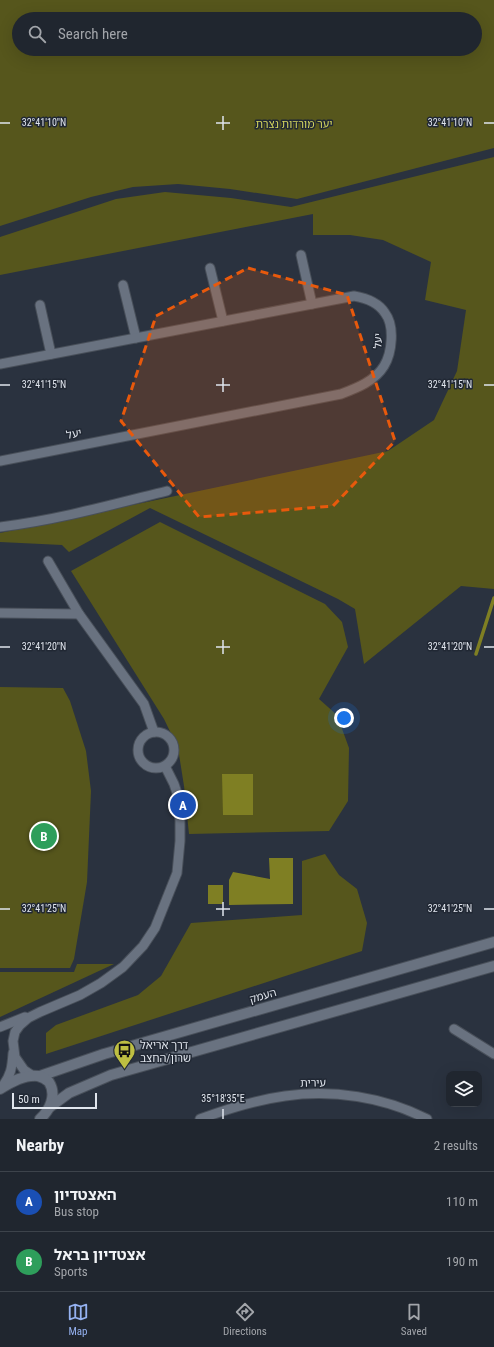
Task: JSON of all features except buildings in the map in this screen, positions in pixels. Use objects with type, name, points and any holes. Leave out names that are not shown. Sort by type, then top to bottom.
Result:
[{"type":"main road","name":"העמק","points":[[1,1089],[12,1082],[37,1076],[104,1054],[494,942]]},
{"type":"main road","points":[[40,1119],[50,1107],[68,1093],[111,1076],[494,966]]},
{"type":"main road","points":[[37,1076],[47,1079],[51,1086],[53,1098],[50,1107]]},
{"type":"street","points":[[301,255],[312,304]]},
{"type":"street","points":[[210,268],[223,321]]},
{"type":"street","points":[[123,285],[136,338]]},
{"type":"street","name":"יעל","points":[[0,364],[354,296],[365,298],[378,305],[386,314],[390,326],[390,353],[384,367],[360,387],[341,394],[0,461]]},
{"type":"street","points":[[40,304],[50,354]]},
{"type":"street","points":[[0,527],[59,518],[167,491]]},
{"type":"street","points":[[48,561],[79,614],[144,704],[154,732]]},
{"type":"street","points":[[0,613],[79,614]]},
{"type":"street","points":[[154,732],[165,734],[173,742],[174,747],[173,758],[165,766],[159,768],[148,767],[139,758],[137,753],[140,741],[149,733],[154,732]]},
{"type":"street","points":[[0,1027],[80,995],[101,983],[123,967],[143,946],[155,928],[177,873],[180,841],[180,821],[177,793],[165,766]]},
{"type":"street","points":[[1,1089],[11,1072],[15,1032],[28,1018],[40,1012]]},
{"type":"street","points":[[454,1029],[494,1054]]},
{"type":"street","points":[[13,1049],[15,1057],[24,1070],[37,1076]]},
{"type":"street","name":"עירית","points":[[200,1119],[252,1103],[285,1096],[318,1094],[350,1096],[388,1103],[427,1119]]},
{"type":"highlighted area","points":[[248,268],[347,295],[395,441],[333,506],[199,517],[121,421],[156,316]]},
{"type":"green space","name":"יער מורדות נצרת","points":[[0,0],[494,0],[494,148],[297,199],[230,189],[178,184],[133,187],[91,197],[0,226]]},
{"type":"green space","points":[[494,157],[494,589],[461,586],[364,664],[355,609],[338,599],[150,508],[69,552],[62,545],[0,542],[0,533],[388,451],[434,420],[457,371],[466,310],[425,300],[431,262],[383,240],[350,235],[313,235],[313,214],[0,275],[0,237],[116,199],[165,192],[231,198],[291,207]]},
{"type":"green space","points":[[160,522],[325,604],[342,622],[348,647],[319,699],[337,715],[349,748],[348,801],[329,831],[189,834],[178,748],[164,719],[71,571]]},
{"type":"green space","points":[[0,687],[63,688],[70,701],[86,751],[91,791],[87,882],[74,959],[70,968],[0,968]]},
{"type":"green space","points":[[325,854],[339,875],[357,889],[367,923],[362,951],[46,1054],[46,1033],[56,1025],[138,995],[161,976],[191,923],[302,915],[302,861]]},
{"type":"green space","points":[[77,964],[114,964],[0,1017],[0,972],[74,972]]},
{"type":"shaded area","points":[[222,774],[253,774],[253,815],[223,815]]},
{"type":"shaded area","points":[[269,858],[293,858],[293,904],[229,905],[229,880],[233,872],[270,879]]},
{"type":"shaded area","points":[[208,885],[223,885],[223,904],[208,904]]},
{"type":"waterway","points":[[476,654],[494,598]]},
{"type":"place","name":"האצטדיון","points":[[183,805]]},
{"type":"place","name":"אצטדיון בראל","points":[[44,836]]},
{"type":"place","name":"דרך אריאל שרון/החצב","points":[[125,1070]]}]
